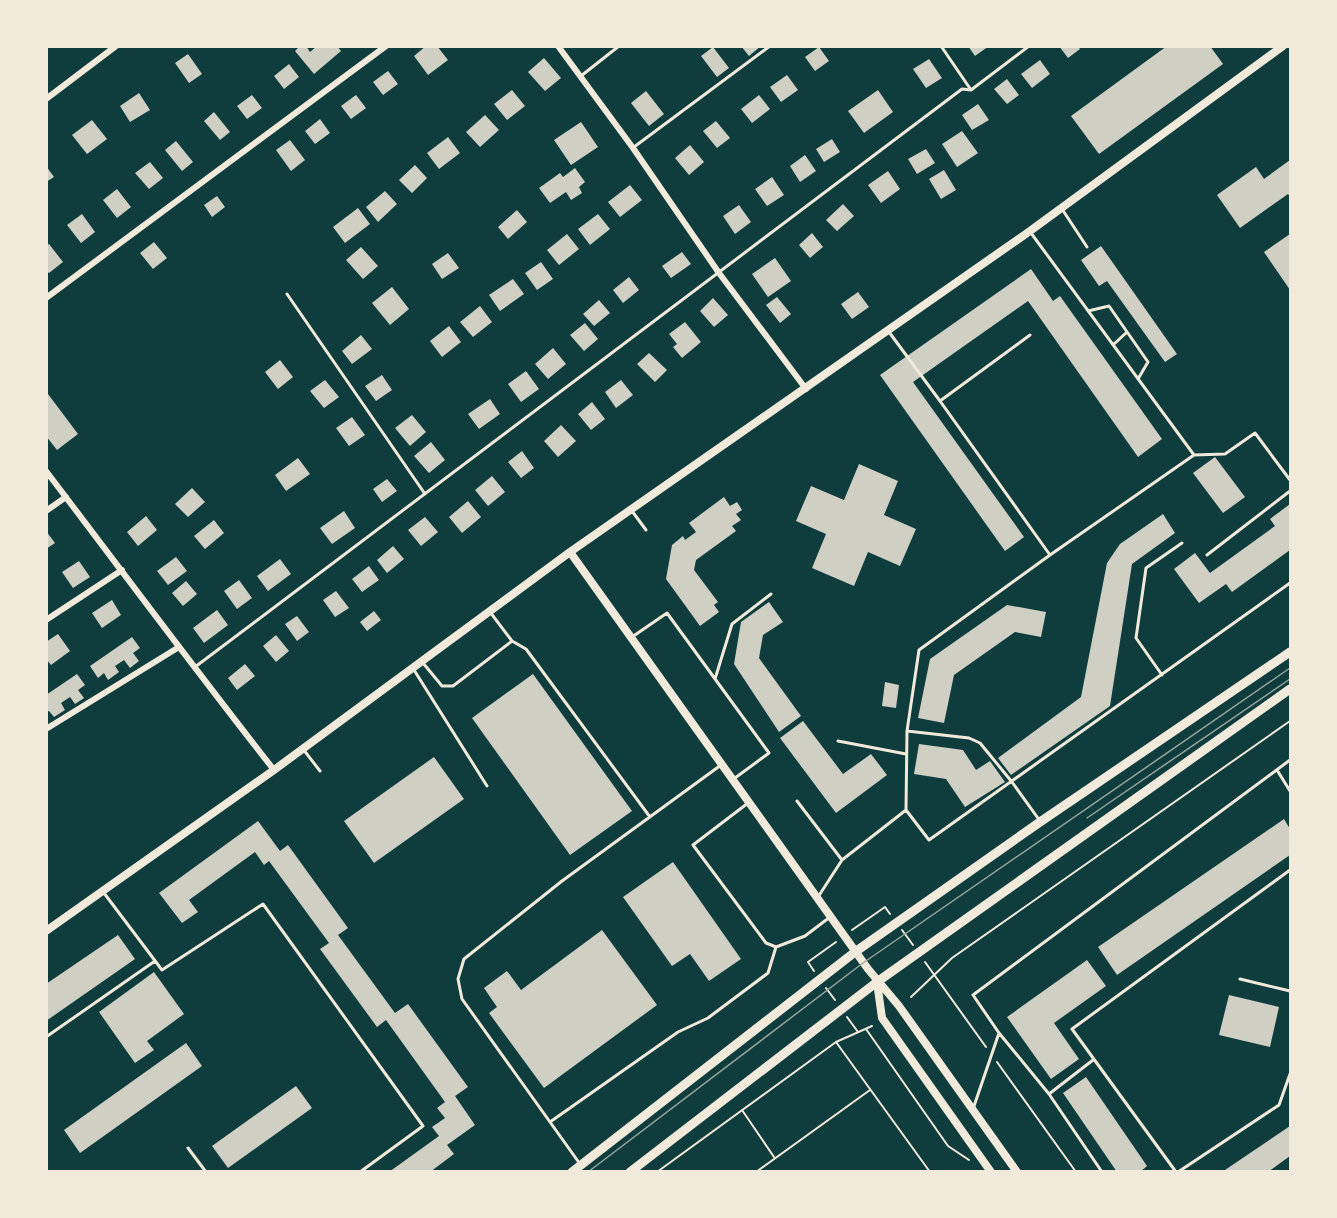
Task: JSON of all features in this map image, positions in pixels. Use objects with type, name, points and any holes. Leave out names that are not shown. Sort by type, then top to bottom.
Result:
[{"type":"main road","points":[[572,1172],[855,952],[1040,822],[1290,652]]},
{"type":"main road","points":[[630,1172],[877,982],[1290,689]]},
{"type":"street","points":[[46,99],[116,46]]},
{"type":"street","points":[[46,298],[386,46]]},
{"type":"street","points":[[558,46],[633,148],[719,273],[806,388]]},
{"type":"street","points":[[46,931],[274,770],[570,552],[1030,231],[1283,46]]},
{"type":"street","points":[[46,471],[274,770]]},
{"type":"street","points":[[46,511],[66,497]]},
{"type":"street","points":[[570,552],[830,918],[877,982],[899,1006],[1017,1172]]},
{"type":"street","points":[[46,620],[122,570]]},
{"type":"street","points":[[46,729],[179,647]]},
{"type":"street","points":[[877,982],[882,1018],[991,1172]]},
{"type":"lane","points":[[580,77],[619,46]]},
{"type":"lane","points":[[633,148],[770,46]]},
{"type":"lane","points":[[941,46],[971,90]]},
{"type":"lane","points":[[194,668],[963,89],[971,90],[1029,46]]},
{"type":"lane","points":[[1061,207],[1087,247]]},
{"type":"lane","points":[[1030,231],[1194,455]]},
{"type":"lane","points":[[287,294],[425,494]]},
{"type":"lane","points":[[1088,311],[1109,306],[1148,362],[1138,379]]},
{"type":"lane","points":[[888,331],[1050,555]]},
{"type":"lane","points":[[1113,345],[1128,333]]},
{"type":"lane","points":[[940,401],[1030,335]]},
{"type":"lane","points":[[1290,480],[1255,433],[1225,454],[1194,455],[919,650],[906,730],[906,810],[929,840],[1290,583]]},
{"type":"lane","points":[[1207,555],[1290,492]]},
{"type":"lane","points":[[631,510],[646,530]]},
{"type":"lane","points":[[1162,675],[1136,638],[1144,579],[1146,568],[1182,543]]},
{"type":"lane","points":[[715,679],[732,624],[771,594]]},
{"type":"lane","points":[[490,612],[512,641],[526,649],[650,817]]},
{"type":"lane","points":[[631,638],[667,613],[769,753],[732,780]]},
{"type":"lane","points":[[421,662],[442,686],[453,686],[512,641]]},
{"type":"lane","points":[[413,668],[487,786]]},
{"type":"lane","points":[[906,730],[969,738],[980,743],[1012,782],[1040,822]]},
{"type":"lane","points":[[838,741],[906,754]]},
{"type":"lane","points":[[303,749],[320,771]]},
{"type":"lane","points":[[1102,1172],[1049,1094],[999,1033],[973,995],[1290,760]]},
{"type":"lane","points":[[581,1165],[462,999],[458,979],[464,959],[562,881],[721,765]]},
{"type":"lane","points":[[1277,770],[1290,791]]},
{"type":"lane","points":[[797,801],[842,860]]},
{"type":"lane","points":[[748,803],[693,845],[766,943],[776,947],[805,936],[830,918]]},
{"type":"lane","points":[[817,899],[842,860],[906,810]]},
{"type":"lane","points":[[1290,870],[1072,1029],[1177,1172],[1279,1104],[1290,1074]]},
{"type":"lane","points":[[102,891],[162,970],[262,904],[423,1126],[360,1172]]},
{"type":"lane","points":[[550,1122],[678,1032],[708,1018],[768,973],[776,947]]},
{"type":"lane","points":[[46,1037],[155,962]]},
{"type":"lane","points":[[1240,979],[1290,991]]},
{"type":"lane","points":[[973,1109],[999,1033]]},
{"type":"lane","points":[[1049,1094],[1094,1060]]},
{"type":"lane","points":[[188,1148],[206,1172]]},
{"type":"path","points":[[911,997],[952,958],[1290,721]]},
{"type":"path","points":[[858,1032],[808,963],[885,907],[1076,1172]]},
{"type":"path","points":[[657,1172],[836,1042],[872,1026]]},
{"type":"path","points":[[866,1029],[948,1146],[975,1164]]},
{"type":"path","points":[[836,1042],[930,1172]]},
{"type":"path","points":[[756,1172],[870,1090]]},
{"type":"path","points":[[742,1110],[774,1158]]},
{"type":"building","points":[[300,46],[306,46],[310,52],[317,46],[337,46],[341,51],[314,74],[295,51]]},
{"type":"building","points":[[426,46],[437,46],[448,60],[428,75],[414,56]]},
{"type":"building","points":[[741,46],[761,46],[749,56]]},
{"type":"building","points":[[968,46],[989,46],[975,56]]},
{"type":"building","points":[[1059,46],[1078,46],[1080,49],[1068,58]]},
{"type":"building","points":[[1167,46],[1210,46],[1223,64],[1099,154],[1071,116]]},
{"type":"building","points":[[713,47],[729,68],[717,77],[701,56]]},
{"type":"building","points":[[819,47],[829,61],[815,71],[805,57]]},
{"type":"building","points":[[188,54],[202,74],[189,83],[175,63]]},
{"type":"building","points":[[544,58],[561,78],[545,91],[528,72]]},
{"type":"building","points":[[929,59],[942,78],[926,88],[913,69]]},
{"type":"building","points":[[1040,60],[1050,74],[1032,88],[1021,74]]},
{"type":"building","points":[[289,64],[299,77],[284,89],[274,76]]},
{"type":"building","points":[[388,71],[398,84],[383,95],[373,82]]},
{"type":"building","points":[[787,75],[798,90],[781,102],[770,87]]},
{"type":"building","points":[[1007,79],[1019,95],[1007,104],[994,89]]},
{"type":"building","points":[[512,90],[525,106],[507,120],[494,104]]},
{"type":"building","points":[[878,90],[893,112],[864,133],[848,111]]},
{"type":"building","points":[[646,91],[664,114],[649,126],[631,103]]},
{"type":"building","points":[[139,93],[150,110],[130,122],[120,106]]},
{"type":"building","points":[[252,95],[262,108],[247,119],[237,106]]},
{"type":"building","points":[[356,95],[366,108],[351,119],[341,106]]},
{"type":"building","points":[[759,95],[770,109],[752,123],[741,109]]},
{"type":"building","points":[[978,104],[989,120],[972,130],[962,115]]},
{"type":"building","points":[[214,112],[230,132],[220,140],[204,121]]},
{"type":"building","points":[[485,115],[499,130],[480,147],[466,132]]},
{"type":"building","points":[[320,119],[330,133],[315,144],[305,131]]},
{"type":"building","points":[[92,120],[107,139],[87,154],[72,135]]},
{"type":"building","points":[[716,121],[730,138],[717,148],[703,131]]},
{"type":"building","points":[[581,122],[598,147],[571,165],[554,140]]},
{"type":"building","points":[[962,131],[978,153],[957,167],[942,144]]},
{"type":"building","points":[[448,137],[460,153],[439,169],[427,153]]},
{"type":"building","points":[[832,139],[840,152],[824,162],[816,149]]},
{"type":"building","points":[[290,140],[305,160],[291,171],[276,150]]},
{"type":"building","points":[[176,141],[193,162],[182,171],[165,150]]},
{"type":"building","points":[[690,145],[704,162],[689,175],[675,158]]},
{"type":"building","points":[[926,149],[935,163],[917,174],[908,159]]},
{"type":"building","points":[[805,155],[816,171],[800,182],[790,166]]},
{"type":"building","points":[[1290,160],[1290,197],[1288,194],[1240,228],[1217,195],[1256,167],[1264,179]]},
{"type":"building","points":[[150,162],[163,178],[149,189],[135,173]]},
{"type":"building","points":[[415,165],[427,178],[412,193],[399,180]]},
{"type":"building","points":[[46,166],[54,177],[46,182]]},
{"type":"building","points":[[575,168],[585,182],[579,187],[582,193],[571,200],[566,192],[550,203],[539,188],[560,173],[563,177]]},
{"type":"building","points":[[944,170],[956,190],[941,199],[929,179]]},
{"type":"building","points":[[888,171],[900,189],[881,203],[868,185]]},
{"type":"building","points":[[772,177],[784,195],[767,206],[755,189]]},
{"type":"building","points":[[630,185],[642,200],[620,217],[608,202]]},
{"type":"building","points":[[117,189],[131,207],[117,218],[103,200]]},
{"type":"building","points":[[385,191],[397,204],[378,222],[366,207]]},
{"type":"building","points":[[217,196],[225,207],[212,217],[204,205]]},
{"type":"building","points":[[843,204],[854,216],[837,231],[826,220]]},
{"type":"building","points":[[739,205],[751,222],[735,234],[723,216]]},
{"type":"building","points":[[358,208],[370,224],[345,243],[333,227]]},
{"type":"building","points":[[517,210],[527,222],[508,239],[498,227]]},
{"type":"building","points":[[82,214],[95,232],[81,243],[67,225]]},
{"type":"building","points":[[598,214],[610,229],[590,245],[578,229]]},
{"type":"building","points":[[812,233],[823,247],[810,258],[799,245]]},
{"type":"building","points":[[567,234],[579,249],[559,265],[547,250]]},
{"type":"building","points":[[1290,234],[1290,290],[1264,252]]},
{"type":"building","points":[[154,242],[167,258],[153,269],[140,253]]},
{"type":"building","points":[[49,244],[63,262],[49,273],[46,270],[46,246]]},
{"type":"building","points":[[1101,246],[1177,354],[1165,362],[1107,281],[1099,286],[1081,260]]},
{"type":"building","points":[[361,247],[378,266],[363,279],[346,260]]},
{"type":"building","points":[[682,252],[691,264],[671,278],[662,266]]},
{"type":"building","points":[[448,253],[459,268],[442,279],[432,264]]},
{"type":"building","points":[[775,258],[791,281],[768,297],[752,274]]},
{"type":"building","points":[[541,262],[553,279],[537,290],[525,273]]},
{"type":"building","points":[[1031,269],[1053,301],[1060,296],[1162,439],[1138,457],[1028,301],[913,382],[1024,537],[1005,551],[880,375]]},
{"type":"building","points":[[629,277],[639,290],[623,303],[613,290]]},
{"type":"building","points":[[513,279],[524,294],[500,311],[489,295]]},
{"type":"building","points":[[392,287],[409,309],[390,325],[372,303]]},
{"type":"building","points":[[858,292],[869,307],[852,319],[841,304]]},
{"type":"building","points":[[777,297],[791,314],[780,323],[766,305]]},
{"type":"building","points":[[713,298],[728,315],[714,327],[700,311]]},
{"type":"building","points":[[599,300],[610,313],[594,326],[583,314]]},
{"type":"building","points":[[480,306],[492,322],[473,337],[460,322]]},
{"type":"building","points":[[685,322],[701,342],[682,358],[673,347],[677,344],[669,334]]},
{"type":"building","points":[[585,323],[598,339],[584,351],[570,335]]},
{"type":"building","points":[[449,326],[461,342],[442,357],[430,341]]},
{"type":"building","points":[[361,335],[372,349],[352,364],[342,351]]},
{"type":"building","points":[[553,348],[566,364],[548,379],[535,364]]},
{"type":"building","points":[[649,353],[667,370],[655,382],[637,364]]},
{"type":"building","points":[[280,360],[293,377],[278,389],[265,372]]},
{"type":"building","points":[[526,371],[539,389],[521,402],[508,384]]},
{"type":"building","points":[[382,375],[392,390],[376,401],[365,386]]},
{"type":"building","points":[[325,380],[339,397],[324,408],[310,391]]},
{"type":"building","points":[[621,380],[633,395],[616,408],[605,392]]},
{"type":"building","points":[[48,394],[78,434],[57,450],[46,436],[46,395]]},
{"type":"building","points":[[490,399],[500,414],[479,429],[468,414]]},
{"type":"building","points":[[592,402],[605,419],[591,430],[578,414]]},
{"type":"building","points":[[412,415],[426,432],[410,446],[395,428]]},
{"type":"building","points":[[352,417],[365,435],[349,446],[336,428]]},
{"type":"building","points":[[561,425],[576,441],[558,457],[544,441]]},
{"type":"building","points":[[431,442],[445,460],[429,473],[414,456]]},
{"type":"building","points":[[522,451],[534,468],[521,478],[508,462]]},
{"type":"building","points":[[1215,457],[1245,497],[1223,513],[1193,473]]},
{"type":"building","points":[[298,458],[310,474],[286,491],[275,475]]},
{"type":"building","points":[[859,464],[898,481],[884,515],[916,529],[900,566],[868,552],[854,586],[812,568],[826,534],[796,521],[811,486],[844,500]]},
{"type":"building","points":[[492,476],[505,492],[488,506],[475,490]]},
{"type":"building","points":[[387,479],[397,491],[382,502],[373,489]]},
{"type":"building","points":[[192,488],[205,502],[188,517],[175,504]]},
{"type":"building","points":[[724,497],[730,506],[737,502],[742,510],[736,514],[741,520],[732,526],[736,531],[696,560],[694,570],[718,602],[714,605],[719,612],[700,626],[666,579],[672,545],[683,536],[685,540],[696,532],[689,523]]},
{"type":"building","points":[[468,501],[481,517],[462,533],[449,517]]},
{"type":"building","points":[[1290,504],[1290,550],[1232,592],[1226,584],[1199,603],[1174,569],[1195,553],[1210,573],[1275,526],[1270,519]]},
{"type":"building","points":[[344,511],[355,528],[332,544],[320,528]]},
{"type":"building","points":[[1163,514],[1175,533],[1132,564],[1110,706],[1011,775],[998,758],[1081,697],[1107,563],[1120,544]]},
{"type":"building","points":[[146,516],[157,530],[138,546],[127,532]]},
{"type":"building","points":[[425,517],[438,532],[421,546],[408,530]]},
{"type":"building","points":[[214,520],[224,533],[205,549],[194,536]]},
{"type":"building","points":[[46,531],[55,543],[46,549]]},
{"type":"building","points":[[393,546],[404,559],[387,573],[377,560]]},
{"type":"building","points":[[176,557],[187,571],[168,585],[157,571]]},
{"type":"building","points":[[280,559],[291,574],[268,591],[257,576]]},
{"type":"building","points":[[79,561],[90,577],[73,588],[62,572]]},
{"type":"building","points":[[369,566],[379,580],[362,592],[352,579]]},
{"type":"building","points":[[239,580],[252,598],[237,609],[224,591]]},
{"type":"building","points":[[186,581],[197,594],[183,606],[172,593]]},
{"type":"building","points":[[336,591],[349,608],[335,617],[323,600]]},
{"type":"building","points":[[112,600],[121,615],[102,628],[92,613]]},
{"type":"building","points":[[769,602],[783,622],[763,635],[759,658],[801,716],[779,732],[734,664],[741,622]]},
{"type":"building","points":[[1007,605],[1046,612],[1041,637],[1015,632],[954,675],[944,723],[918,718],[930,659]]},
{"type":"building","points":[[217,610],[228,625],[204,643],[193,628]]},
{"type":"building","points":[[374,611],[381,620],[367,631],[360,622]]},
{"type":"building","points":[[297,616],[309,632],[297,641],[285,624]]},
{"type":"building","points":[[58,634],[70,651],[51,665],[46,659],[46,642]]},
{"type":"building","points":[[276,635],[289,651],[276,662],[263,646]]},
{"type":"building","points":[[132,637],[140,648],[133,653],[139,661],[130,668],[124,660],[115,666],[119,672],[108,680],[104,673],[98,678],[90,666]]},
{"type":"building","points":[[245,664],[255,676],[237,690],[228,678]]},
{"type":"building","points":[[77,674],[85,685],[78,690],[84,698],[75,704],[70,697],[61,703],[65,710],[54,717],[49,711],[46,712],[46,695]]},
{"type":"building","points":[[533,674],[632,811],[570,855],[472,718]]},
{"type":"building","points":[[885,682],[899,685],[896,708],[882,706]]},
{"type":"building","points":[[803,721],[843,774],[871,754],[887,775],[836,813],[780,738]]},
{"type":"building","points":[[919,744],[963,750],[976,770],[990,761],[1005,782],[965,807],[946,779],[914,774]]},
{"type":"building","points":[[434,757],[464,799],[374,863],[344,821]]},
{"type":"building","points":[[1284,819],[1290,829],[1290,855],[1117,975],[1098,947]]},
{"type":"building","points":[[258,821],[280,851],[288,845],[348,928],[338,935],[395,1013],[408,1004],[468,1087],[455,1096],[475,1125],[447,1145],[454,1154],[430,1172],[389,1172],[439,1136],[432,1127],[445,1118],[437,1108],[445,1102],[386,1020],[377,1027],[320,949],[329,943],[269,861],[264,865],[255,852],[189,900],[198,912],[182,923],[159,893]]},
{"type":"building","points":[[673,862],[741,959],[709,981],[690,954],[672,966],[623,897]]},
{"type":"building","points":[[602,930],[657,1005],[544,1088],[489,1013],[497,1007],[484,988],[507,971],[521,990]]},
{"type":"building","points":[[118,935],[135,959],[46,1021],[46,984]]},
{"type":"building","points":[[1087,960],[1106,986],[1054,1023],[1079,1059],[1051,1079],[1007,1017]]},
{"type":"building","points":[[154,972],[184,1014],[147,1041],[154,1050],[135,1063],[99,1012]]},
{"type":"building","points":[[1229,995],[1279,1007],[1270,1047],[1219,1035]]},
{"type":"building","points":[[186,1043],[202,1066],[80,1153],[64,1130]]},
{"type":"building","points":[[1086,1077],[1147,1166],[1140,1172],[1117,1172],[1063,1093]]},
{"type":"building","points":[[296,1086],[312,1108],[228,1168],[212,1146]]},
{"type":"building","points":[[1290,1126],[1290,1156],[1268,1172],[1222,1172]]},
{"type":"tram line","points":[[588,1172],[863,963],[1290,668]]},
{"type":"tram line","points":[[1087,818],[1290,679]]}]
